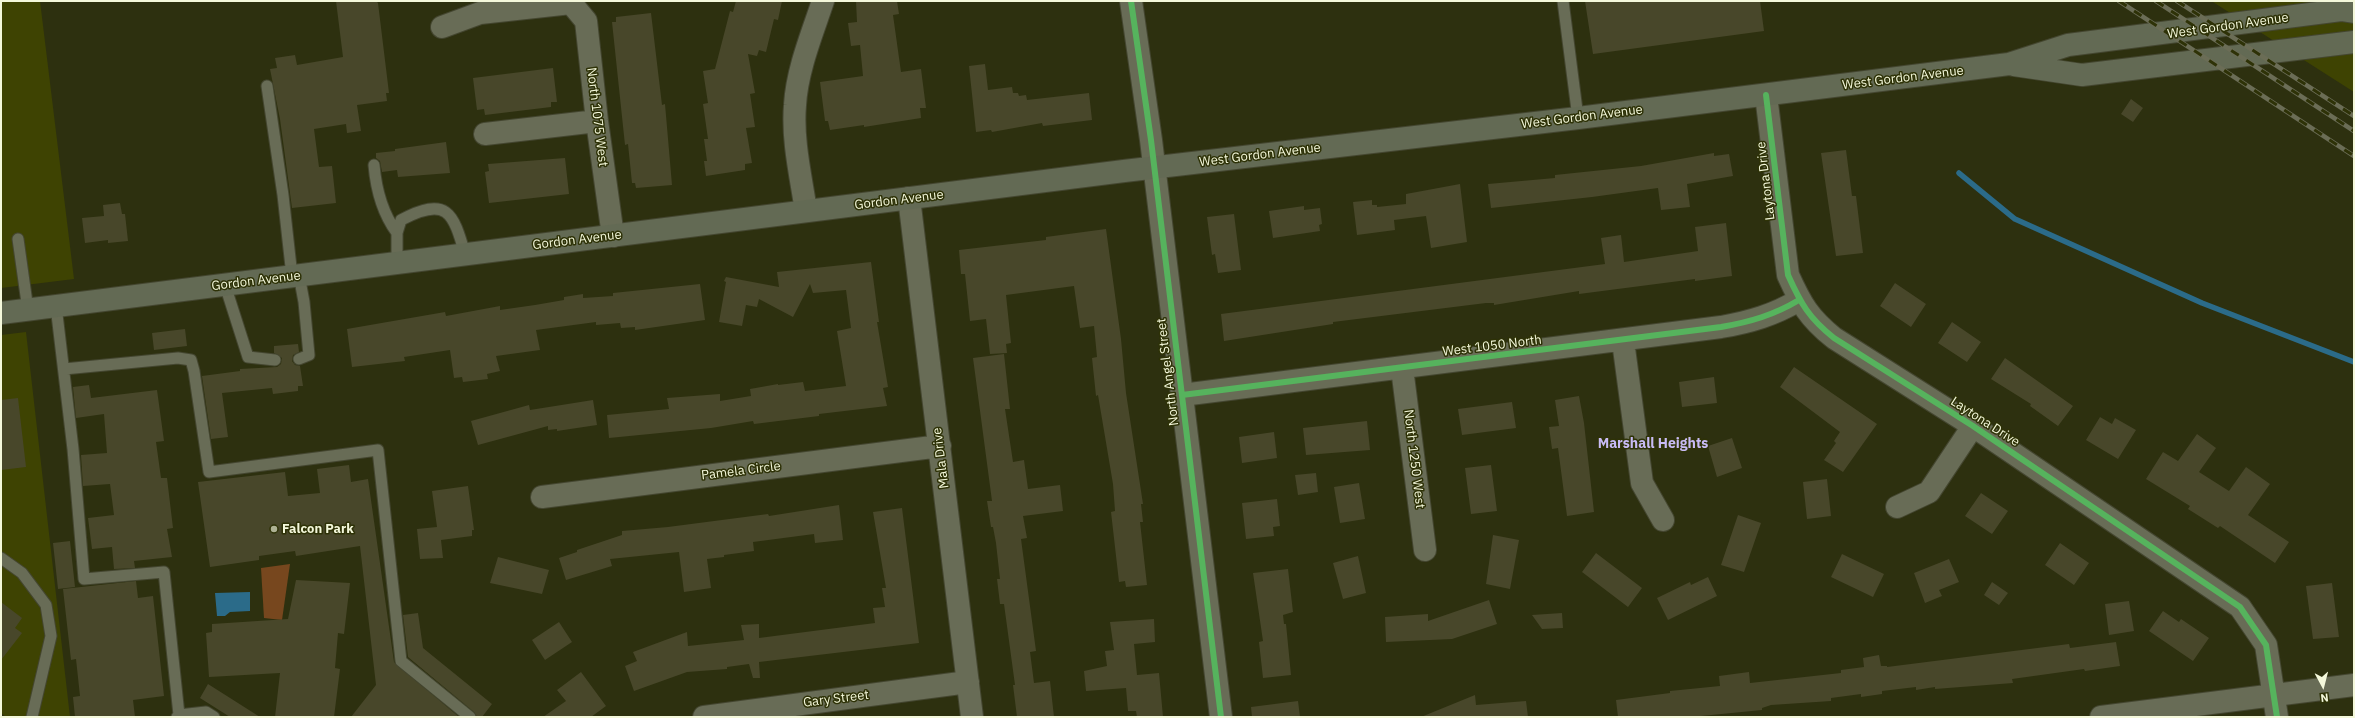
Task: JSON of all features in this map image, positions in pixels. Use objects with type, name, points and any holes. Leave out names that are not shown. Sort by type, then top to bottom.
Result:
[{"type":"main road","name":"West Gordon Avenue","points":[[1154,168],[1578,118],[2009,64],[2068,45],[2341,10],[2354,12]]},
{"type":"main road","name":"West Gordon Avenue","points":[[2009,64],[2082,75],[2354,42]]},
{"type":"main road","name":"Gordon Avenue","points":[[1,313],[1154,168]]},
{"type":"street","points":[[806,211],[796,141],[795,104],[804,59],[823,1]]},
{"type":"street","name":"North Angel Street","points":[[1131,1],[1154,168],[1221,717]]},
{"type":"street","name":"North 1075 West","points":[[442,27],[480,13],[571,3],[586,21],[597,122],[613,236]]},
{"type":"street","name":"Laytona Drive","points":[[1766,95],[1788,275],[1799,300],[1814,322],[1834,338],[1973,426],[2240,607],[2266,645],[2275,695],[2277,717]]},
{"type":"street","points":[[485,134],[597,122]]},
{"type":"street","name":"Mala Drive","points":[[909,198],[972,717]]},
{"type":"street","name":"West 1050 North","points":[[1182,395],[1623,341],[1748,322],[1780,311],[1799,300]]},
{"type":"street","points":[[1623,341],[1642,483],[1663,520]]},
{"type":"street","name":"North 1250 West","points":[[1402,368],[1425,550]]},
{"type":"street","points":[[1897,507],[1929,492],[1973,426]]},
{"type":"street","name":"Pamela Circle","points":[[542,496],[940,446]]},
{"type":"street","name":"Gary Street","points":[[704,717],[968,682]]},
{"type":"street","points":[[2101,717],[2354,685]]},
{"type":"lane","points":[[1563,1],[1578,118]]},
{"type":"lane","points":[[267,86],[295,276],[304,302],[309,355],[299,359]]},
{"type":"lane","points":[[374,165],[376,182],[388,220],[397,233]]},
{"type":"lane","points":[[397,263],[397,233],[401,220],[415,213],[437,208],[447,212],[457,225],[465,254]]},
{"type":"lane","points":[[18,239],[28,310]]},
{"type":"lane","points":[[225,285],[248,357],[275,360]]},
{"type":"lane","points":[[56,306],[74,449],[84,579],[164,572],[178,716],[206,712],[214,717]]},
{"type":"lane","points":[[64,370],[178,358],[191,360],[210,472],[378,450],[401,661],[470,717]]},
{"type":"lane","points":[[1,558],[22,573],[46,605],[51,636],[32,717]]},
{"type":"shaded area","points":[[1,1],[40,1],[74,279],[1,288]]},
{"type":"shaded area","points":[[2211,1],[2354,1],[2354,92],[2213,2]]},
{"type":"shaded area","points":[[26,332],[70,717],[6,717],[1,713],[1,335]]},
{"type":"shaded area","points":[[290,564],[282,620],[264,618],[261,568]]},
{"type":"water","points":[[250,592],[250,611],[230,612],[225,616],[217,616],[215,593]]},
{"type":"building","points":[[336,1],[376,1],[378,3],[389,93],[386,93],[387,101],[357,105],[361,131],[347,133],[346,124],[314,129],[319,167],[332,166],[336,203],[292,208],[280,119],[270,69],[277,68],[275,58],[295,55],[297,65],[343,57]]},
{"type":"building","points":[[736,1],[782,1],[778,20],[774,19],[766,52],[759,50],[757,56],[748,54],[755,93],[750,94],[755,127],[746,128],[752,163],[745,164],[745,170],[706,176],[704,161],[707,161],[704,139],[708,139],[703,104],[708,103],[703,71],[715,69],[730,11],[733,12]]},
{"type":"building","points":[[856,1],[897,1],[899,14],[893,15],[901,72],[921,69],[926,108],[920,108],[921,118],[864,127],[864,125],[830,130],[828,121],[825,121],[820,82],[863,76],[860,45],[851,46],[848,23],[857,22]]},
{"type":"building","points":[[1585,1],[1760,1],[1764,31],[1593,54]]},
{"type":"building","points":[[651,13],[662,105],[665,104],[672,185],[636,188],[635,183],[632,183],[628,144],[625,145],[612,22],[616,22],[616,17]]},
{"type":"building","points":[[985,64],[988,90],[1012,87],[1013,93],[1018,93],[1019,96],[1026,95],[1027,100],[1089,93],[1092,120],[1043,126],[1042,123],[992,132],[991,130],[976,132],[969,66]]},
{"type":"building","points":[[553,68],[557,102],[551,102],[551,107],[485,115],[484,109],[477,110],[473,78]]},
{"type":"building","points":[[2131,99],[2143,108],[2133,122],[2121,114]]},
{"type":"building","points":[[446,142],[450,173],[398,177],[397,170],[382,172],[380,161],[376,158],[376,153]]},
{"type":"building","points":[[1846,150],[1852,196],[1856,196],[1863,253],[1836,256],[1821,153]]},
{"type":"building","points":[[1714,153],[1714,156],[1729,154],[1733,176],[1687,184],[1690,207],[1661,210],[1658,188],[1491,208],[1488,184],[1555,178],[1555,175],[1641,166]]},
{"type":"building","points":[[565,158],[569,194],[489,203],[485,172],[489,171],[488,164]]},
{"type":"building","points":[[1460,184],[1467,242],[1431,248],[1426,216],[1394,220],[1395,230],[1357,235],[1353,202],[1372,200],[1372,205],[1377,205],[1377,207],[1406,204],[1406,194]]},
{"type":"building","points":[[120,203],[122,214],[125,214],[128,241],[108,243],[108,240],[85,243],[82,218],[104,216],[103,205]]},
{"type":"building","points":[[1304,206],[1304,210],[1320,208],[1322,224],[1319,225],[1320,231],[1273,238],[1269,211]]},
{"type":"building","points":[[1234,214],[1241,270],[1218,273],[1215,254],[1212,255],[1207,217]]},
{"type":"building","points":[[1726,223],[1732,276],[1695,281],[1695,279],[1579,294],[1579,291],[1494,305],[1494,303],[1486,303],[1333,322],[1333,324],[1224,341],[1221,314],[1605,264],[1601,238],[1621,235],[1624,262],[1698,251],[1695,227]]},
{"type":"building","points":[[1106,229],[1121,339],[1126,393],[1143,504],[1141,504],[1143,522],[1140,522],[1147,585],[1126,587],[1125,581],[1119,582],[1111,512],[1115,511],[1113,484],[1098,395],[1096,396],[1092,358],[1097,357],[1094,326],[1080,328],[1074,286],[1006,295],[1011,343],[1006,344],[1007,353],[990,354],[986,319],[970,321],[965,274],[961,274],[959,250],[1046,240],[1046,237]]},
{"type":"building","points":[[871,262],[879,322],[877,322],[888,387],[883,388],[887,406],[754,424],[753,421],[711,428],[609,438],[607,415],[669,409],[667,398],[720,394],[720,401],[751,396],[750,389],[778,384],[803,382],[805,391],[846,386],[837,331],[851,328],[846,290],[813,293],[810,284],[793,317],[759,299],[757,307],[746,305],[742,326],[719,322],[726,282],[724,281],[726,277],[779,287],[777,272]]},
{"type":"building","points":[[1895,283],[1926,304],[1911,327],[1880,306]]},
{"type":"building","points":[[700,284],[705,320],[635,330],[635,327],[621,328],[620,323],[596,325],[596,322],[536,330],[540,350],[496,356],[500,371],[487,374],[488,379],[463,382],[462,377],[454,378],[450,350],[404,357],[405,361],[352,367],[347,329],[445,312],[446,316],[500,306],[500,310],[535,305],[564,300],[564,297],[583,294],[583,298],[613,296],[613,293]]},
{"type":"building","points":[[1952,322],[1981,342],[1967,362],[1938,343]]},
{"type":"building","points":[[185,329],[187,346],[154,350],[152,333]]},
{"type":"building","points":[[298,344],[299,352],[293,355],[292,361],[295,365],[300,366],[303,386],[298,386],[298,391],[273,394],[272,388],[222,393],[228,437],[211,439],[202,376],[240,371],[240,369],[277,367],[281,364],[282,358],[274,353],[274,346]]},
{"type":"building","points":[[1004,354],[1010,409],[1005,409],[1013,462],[1024,460],[1028,489],[1060,485],[1063,511],[1023,516],[1027,538],[1021,539],[1036,651],[1030,652],[1034,683],[1050,681],[1054,717],[1017,717],[1013,685],[1015,685],[1004,604],[1000,604],[997,579],[1000,579],[996,543],[993,527],[991,527],[987,501],[992,501],[973,358]]},
{"type":"building","points":[[2005,358],[2073,406],[2058,426],[2030,406],[2031,404],[1991,379]]},
{"type":"building","points":[[1794,367],[1877,424],[1843,472],[1824,460],[1836,443],[1834,441],[1840,432],[1780,387]]},
{"type":"building","points":[[1714,377],[1717,403],[1682,407],[1679,382]]},
{"type":"building","points":[[89,385],[91,398],[157,390],[164,441],[156,442],[161,478],[167,478],[173,528],[167,529],[172,557],[134,561],[135,568],[114,569],[112,547],[92,549],[88,518],[114,515],[110,484],[83,486],[81,455],[107,453],[104,414],[76,418],[73,387]]},
{"type":"building","points":[[1579,396],[1584,423],[1594,512],[1567,516],[1558,448],[1552,449],[1549,427],[1559,426],[1555,400]]},
{"type":"building","points":[[18,398],[26,467],[1,470],[1,400]]},
{"type":"building","points":[[593,400],[597,425],[557,431],[557,429],[548,430],[548,426],[478,445],[471,421],[529,405],[530,410]]},
{"type":"building","points":[[1512,402],[1516,428],[1462,435],[1458,409]]},
{"type":"building","points":[[2100,417],[2112,424],[2115,418],[2136,430],[2118,459],[2086,440]]},
{"type":"building","points":[[1367,421],[1370,450],[1306,455],[1303,428]]},
{"type":"building","points":[[1274,432],[1277,458],[1242,463],[1239,437]]},
{"type":"building","points":[[2197,434],[2216,448],[2199,472],[2229,491],[2246,467],[2270,484],[2248,515],[2289,542],[2275,563],[2220,526],[2218,528],[2188,509],[2190,506],[2146,479],[2163,452],[2178,461]]},
{"type":"building","points":[[1732,438],[1742,468],[1717,477],[1708,446]]},
{"type":"building","points":[[349,465],[351,482],[368,479],[394,662],[459,717],[351,717],[376,685],[360,546],[296,556],[295,551],[259,556],[259,560],[210,567],[198,482],[285,472],[288,496],[320,493],[317,469]]},
{"type":"building","points":[[1491,465],[1497,511],[1471,514],[1465,468]]},
{"type":"building","points":[[1316,473],[1318,492],[1298,495],[1295,475]]},
{"type":"building","points":[[1827,479],[1831,516],[1807,519],[1803,482]]},
{"type":"building","points":[[1359,483],[1365,519],[1340,523],[1334,487]]},
{"type":"building","points":[[468,486],[474,530],[472,530],[472,536],[441,540],[443,558],[420,559],[417,529],[437,527],[432,491]]},
{"type":"building","points":[[1981,493],[2008,511],[1992,534],[1965,516]]},
{"type":"building","points":[[1277,499],[1280,526],[1273,527],[1274,536],[1246,539],[1242,503]]},
{"type":"building","points":[[839,505],[843,540],[815,543],[814,534],[753,542],[754,551],[707,559],[711,588],[684,592],[679,552],[610,559],[612,566],[566,580],[559,558],[577,552],[577,550],[622,535],[622,531],[668,527],[768,514],[769,516]]},
{"type":"building","points":[[902,508],[919,643],[759,662],[760,678],[753,678],[749,664],[727,667],[727,669],[687,672],[634,691],[625,666],[637,661],[633,652],[687,632],[688,646],[744,640],[741,625],[759,624],[759,638],[875,623],[873,608],[885,607],[882,588],[886,588],[873,512]]},
{"type":"building","points":[[1738,515],[1761,523],[1744,572],[1721,565]]},
{"type":"building","points":[[1493,535],[1519,540],[1510,589],[1486,584]]},
{"type":"building","points":[[70,541],[75,587],[58,589],[53,543]]},
{"type":"building","points":[[2060,543],[2089,563],[2074,585],[2045,565]]},
{"type":"building","points":[[1596,553],[1642,588],[1628,607],[1582,572]]},
{"type":"building","points":[[1842,554],[1884,574],[1873,597],[1831,577]]},
{"type":"building","points":[[1358,556],[1366,593],[1343,599],[1333,563]]},
{"type":"building","points":[[498,557],[549,570],[542,594],[490,583]]},
{"type":"building","points":[[1949,559],[1959,582],[1939,590],[1942,596],[1925,603],[1914,573]]},
{"type":"building","points":[[1288,569],[1293,612],[1283,615],[1284,624],[1286,624],[1291,675],[1263,678],[1259,642],[1263,641],[1253,573]]},
{"type":"building","points":[[1708,577],[1717,596],[1668,620],[1657,598],[1690,582],[1691,585]]},
{"type":"building","points":[[296,580],[350,583],[344,634],[338,633],[335,668],[340,669],[334,717],[275,717],[280,673],[209,677],[206,633],[212,632],[212,624],[288,619]]},
{"type":"building","points":[[136,581],[138,598],[153,596],[164,696],[133,700],[135,717],[75,717],[73,697],[80,696],[76,659],[71,660],[63,589]]},
{"type":"building","points":[[1992,582],[2008,593],[1999,605],[1984,595]]},
{"type":"building","points":[[2332,583],[2339,637],[2313,639],[2306,586]]},
{"type":"building","points":[[1489,600],[1497,624],[1452,639],[1386,642],[1385,617],[1428,614],[1428,621]]},
{"type":"building","points":[[2129,601],[2134,631],[2109,635],[2105,604]]},
{"type":"building","points":[[1,602],[22,618],[15,628],[22,633],[1,660]]},
{"type":"building","points":[[2163,611],[2179,622],[2181,619],[2209,638],[2193,661],[2149,631]]},
{"type":"building","points":[[418,613],[423,648],[492,704],[482,717],[477,717],[474,712],[408,657],[403,615]]},
{"type":"building","points":[[1562,613],[1563,628],[1542,629],[1532,615]]},
{"type":"building","points":[[1154,619],[1155,642],[1134,644],[1137,675],[1159,673],[1163,717],[1137,717],[1136,711],[1128,711],[1126,688],[1086,691],[1084,671],[1107,666],[1105,651],[1114,650],[1110,622]]},
{"type":"building","points":[[559,622],[572,642],[545,660],[532,640]]},
{"type":"building","points":[[2116,642],[2120,666],[2085,671],[2084,669],[2012,679],[2013,683],[1935,689],[1935,687],[1916,690],[1916,687],[1882,691],[1882,694],[1861,697],[1861,694],[1831,698],[1831,701],[1771,705],[1762,708],[1762,710],[1691,717],[1618,717],[1616,700],[1670,693],[1670,691],[1720,686],[1719,676],[1749,672],[1750,683],[1841,673],[1841,670],[1864,667],[1863,658],[1879,655],[1881,666],[1887,667],[2069,644],[2070,648]]},
{"type":"building","points":[[581,672],[606,706],[591,717],[543,717],[566,701],[557,690]]},
{"type":"building","points":[[208,684],[260,717],[230,717],[200,698]]},
{"type":"building","points":[[1475,695],[1476,705],[1526,701],[1528,717],[1421,717]]},
{"type":"building","points":[[1298,701],[1300,717],[1252,717],[1251,707]]},
{"type":"waterway","points":[[1959,173],[2015,219],[2202,303],[2354,362]]},
{"type":"railway","points":[[2119,1],[2354,156]]},
{"type":"railway","points":[[2156,1],[2354,131]]},
{"type":"railway","points":[[2177,1],[2354,116]]},
{"type":"cycle path","points":[[1131,1],[1151,140],[1221,717]]},
{"type":"cycle path","points":[[1766,95],[1788,275],[1806,310],[1818,324],[1834,338],[1973,426],[2240,607],[2266,645],[2277,717]]},
{"type":"cycle path","points":[[1182,395],[1721,327],[1762,317],[1799,300]]},
{"type":"place","name":"Falcon Park","points":[[274,529]]},
{"type":"district","name":"Marshall Heights","points":[[1653,444]]}]
